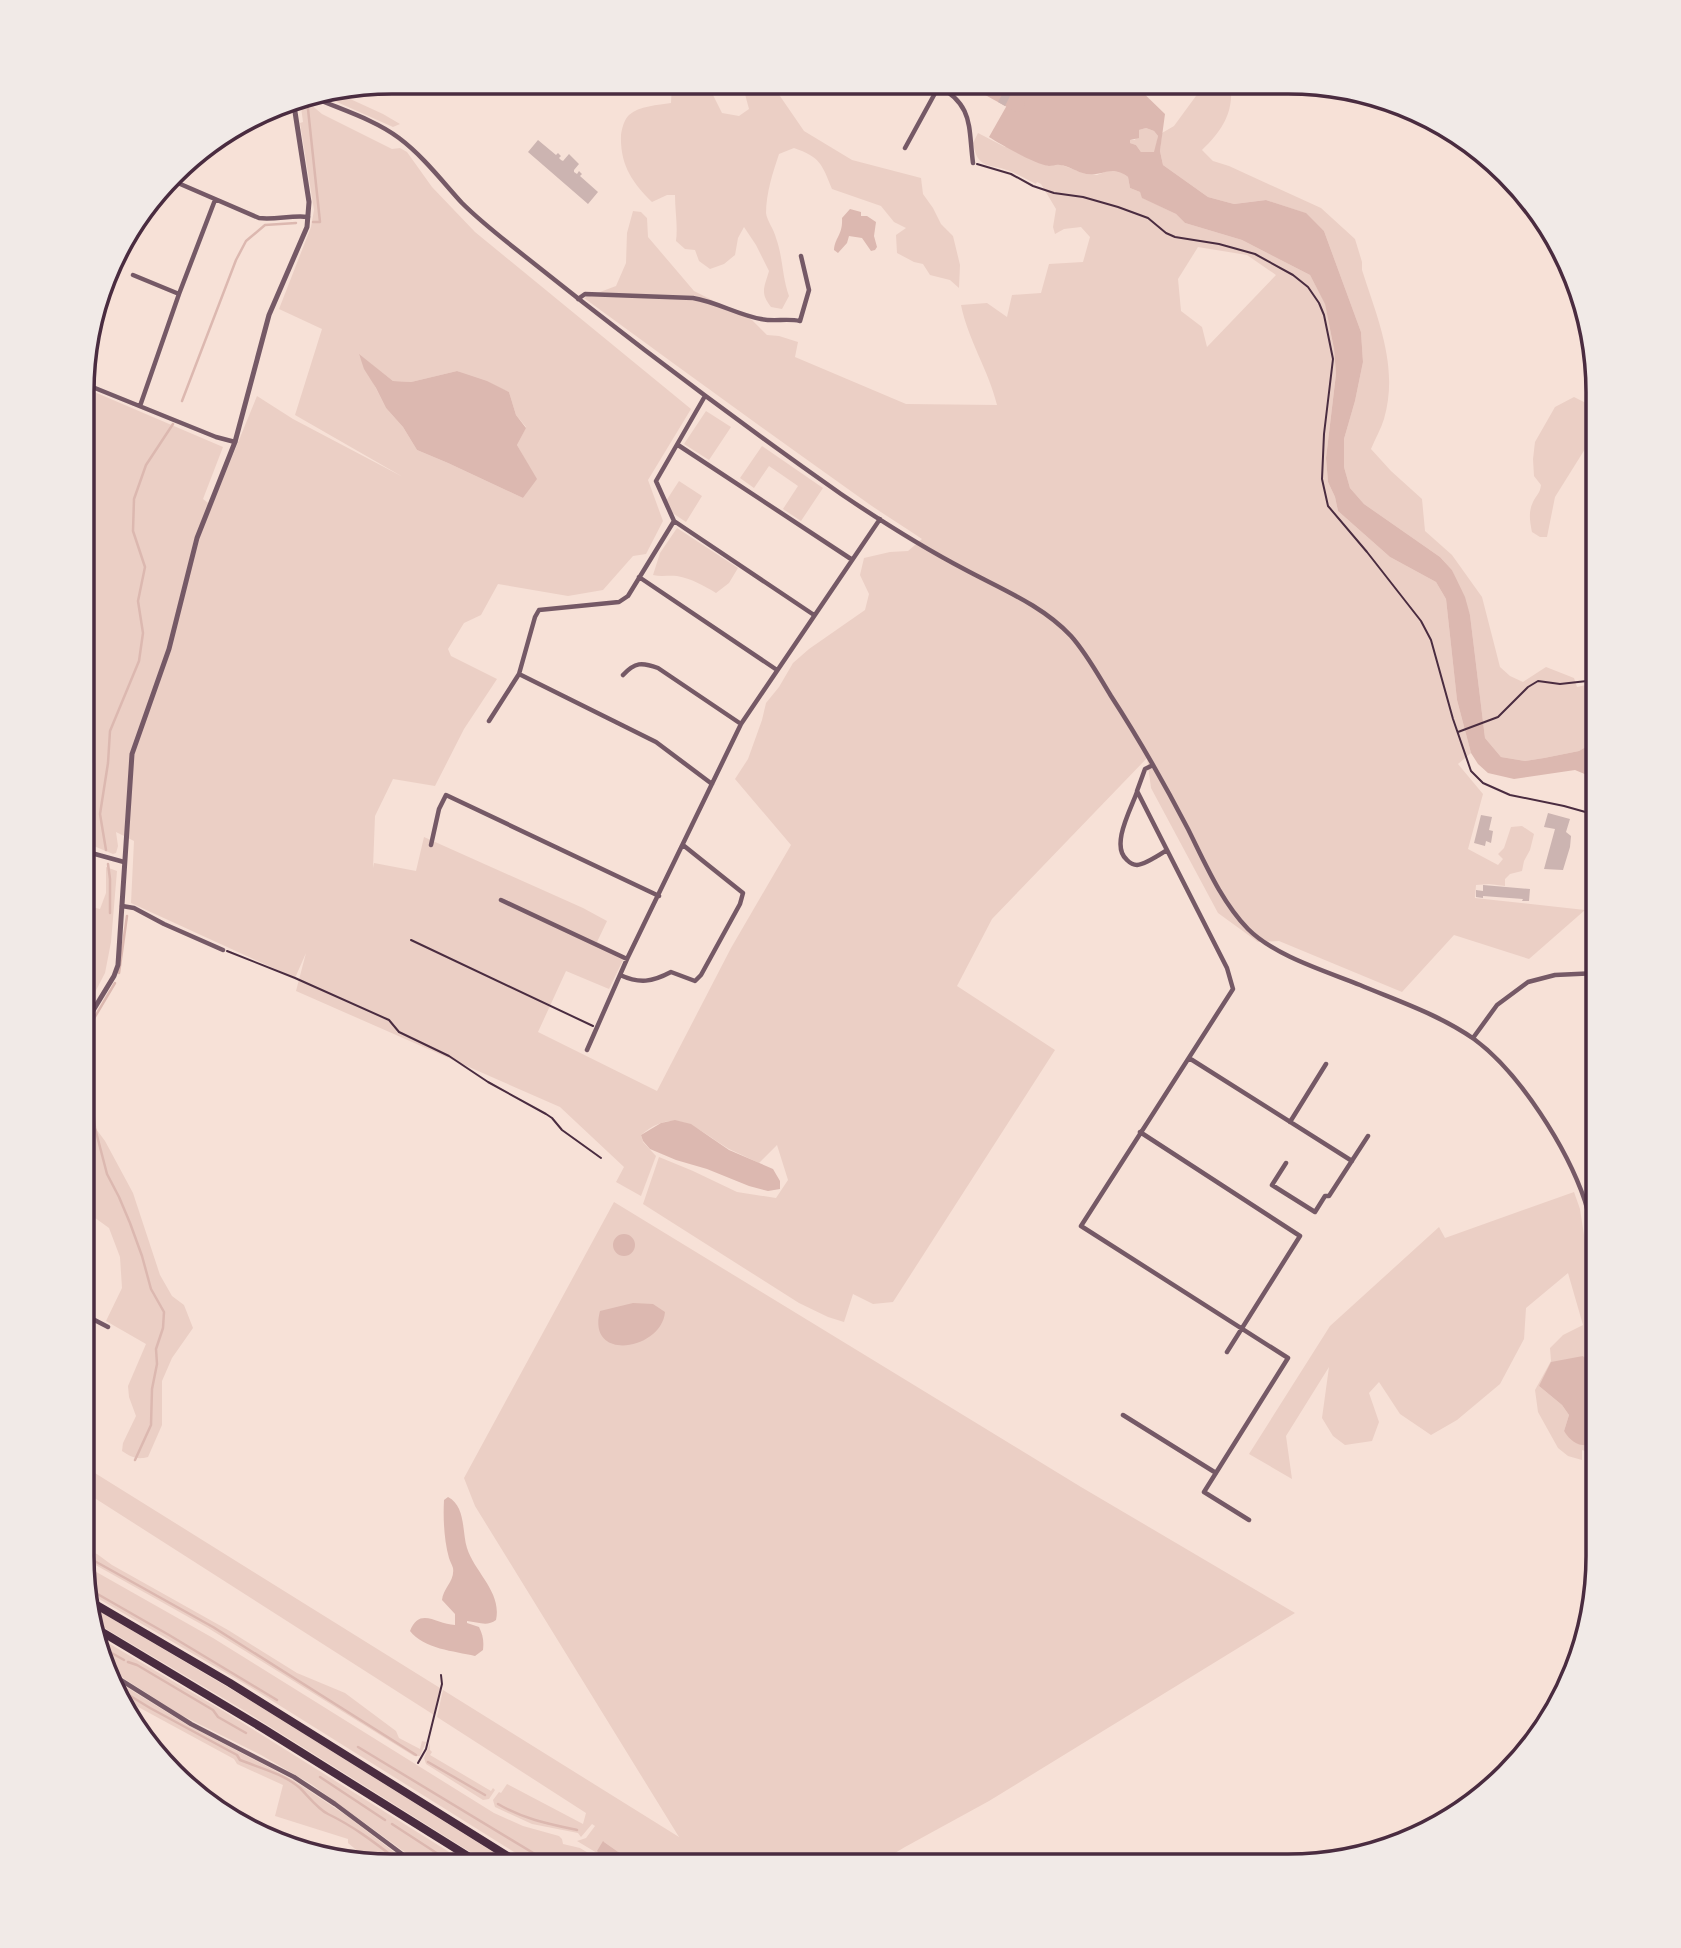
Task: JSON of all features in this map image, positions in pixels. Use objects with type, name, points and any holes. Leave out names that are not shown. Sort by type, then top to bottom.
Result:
[{"type":"highway","points":[[99,1606],[230,1683],[504,1854]]},
{"type":"highway","points":[[106,1634],[464,1854]]},
{"type":"street","points":[[905,148],[933,94]]},
{"type":"street","points":[[952,94],[963,107],[968,121],[973,163]]},
{"type":"street","points":[[325,103],[384,128],[399,138],[418,154],[480,220],[578,299],[705,396],[845,496],[961,567],[1046,613],[1081,648],[1153,765],[1219,888],[1234,913],[1250,931],[1265,943],[1300,961],[1432,1016],[1473,1038],[1515,1079],[1553,1135],[1575,1175],[1586,1202]]},
{"type":"street","points":[[94,1009],[114,976],[118,964],[132,754],[169,649],[197,538],[235,442],[269,315],[307,227],[309,202],[295,111]]},
{"type":"street","points":[[180,184],[258,218],[297,215],[309,217]]},
{"type":"street","points":[[140,406],[215,200]]},
{"type":"street","points":[[578,299],[585,294],[693,298],[763,320],[800,321],[809,290],[801,256]]},
{"type":"street","points":[[133,275],[179,294]]},
{"type":"street","points":[[94,388],[216,437],[235,442]]},
{"type":"street","points":[[705,396],[656,481],[674,522],[814,615]]},
{"type":"street","points":[[678,445],[851,559]]},
{"type":"street","points":[[587,1050],[627,959],[741,724],[880,519]]},
{"type":"street","points":[[489,722],[519,674],[539,610],[619,602],[628,596],[674,522]]},
{"type":"street","points":[[639,577],[777,670]]},
{"type":"street","points":[[623,675],[630,667],[639,664],[658,668],[741,724]]},
{"type":"street","points":[[519,674],[656,742],[712,784]]},
{"type":"street","points":[[1153,765],[1145,769],[1122,830],[1120,846],[1122,855],[1130,863],[1138,865],[1167,850]]},
{"type":"street","points":[[1137,791],[1227,968],[1233,989],[1081,1226],[1288,1358],[1204,1492],[1249,1520]]},
{"type":"street","points":[[431,845],[439,809],[446,795],[659,895]]},
{"type":"street","points":[[620,975],[641,982],[652,981],[671,972],[695,981],[701,975],[740,904],[743,893],[683,845]]},
{"type":"street","points":[[94,854],[124,862]]},
{"type":"street","points":[[501,900],[627,959]]},
{"type":"street","points":[[122,906],[134,908],[223,950]]},
{"type":"street","points":[[1473,1038],[1497,1005],[1528,982],[1555,975],[1586,974]]},
{"type":"street","points":[[1189,1058],[1352,1161]]},
{"type":"street","points":[[1290,1122],[1326,1064]]},
{"type":"street","points":[[1140,1132],[1300,1236],[1227,1352]]},
{"type":"street","points":[[1286,1163],[1272,1185],[1315,1212],[1325,1196],[1329,1196],[1368,1136]]},
{"type":"street","points":[[94,1320],[108,1327]]},
{"type":"street","points":[[1123,1415],[1216,1473]]},
{"type":"street","points":[[122,1681],[191,1724],[295,1777],[402,1854]]},
{"type":"path","points":[[973,163],[1011,174],[1054,193],[1083,197],[1118,207],[1148,218],[1175,237],[1219,244],[1255,254],[1293,275],[1308,287],[1324,315],[1333,359],[1322,479],[1328,506],[1421,621],[1431,640],[1471,771],[1483,783],[1510,795],[1586,812]]},
{"type":"path","points":[[1458,732],[1498,717],[1528,687],[1538,681],[1560,684],[1586,681]]},
{"type":"path","points":[[411,940],[597,1028]]},
{"type":"path","points":[[223,950],[295,978],[388,1020],[399,1032],[449,1056],[488,1082],[546,1114],[562,1130],[601,1158]]},
{"type":"path","points":[[418,1763],[428,1743],[442,1685],[441,1675]]},
{"type":"shaded area","points":[[671,94],[712,94],[722,113],[739,116],[749,109],[745,94],[779,94],[804,131],[852,160],[921,178],[923,194],[941,224],[953,236],[960,265],[959,288],[950,280],[930,275],[923,264],[897,253],[896,235],[906,228],[894,222],[881,206],[832,189],[819,162],[794,148],[779,154],[766,205],[789,296],[782,309],[771,307],[765,298],[769,271],[744,227],[738,238],[735,255],[724,264],[710,269],[699,261],[695,250],[685,249],[676,241],[675,195],[667,195],[652,202],[633,180],[625,164],[621,135],[627,117],[643,108],[671,103]]},
{"type":"shaded area","points":[[1013,94],[1144,94],[1165,114],[1160,151],[1163,165],[1208,197],[1234,204],[1266,200],[1306,213],[1324,231],[1361,332],[1363,362],[1344,439],[1344,467],[1350,488],[1364,504],[1440,557],[1452,570],[1470,615],[1485,738],[1501,757],[1525,761],[1579,751],[1586,747],[1586,775],[1575,770],[1514,779],[1488,773],[1471,753],[1457,700],[1446,599],[1436,582],[1390,557],[1338,511],[1328,482],[1326,458],[1336,374],[1334,349],[1325,304],[1310,275],[1242,240],[1185,223],[1176,214],[1142,198],[1140,192],[1130,188],[1128,177],[1122,173],[1112,171],[1086,174],[1063,166],[1043,165],[989,137]],"holes":[[[1146,128],[1158,136],[1154,152],[1141,152],[1136,145],[1130,143],[1130,140],[1139,138],[1139,130]]]},
{"type":"shaded area","points":[[1197,94],[1231,94],[1224,122],[1202,150],[1213,161],[1321,208],[1355,239],[1388,362],[1388,400],[1383,423],[1371,449],[1422,499],[1425,531],[1452,555],[1482,597],[1500,667],[1523,682],[1546,667],[1574,678],[1577,687],[1586,685],[1586,747],[1579,751],[1525,761],[1501,757],[1485,738],[1470,615],[1452,570],[1440,557],[1364,504],[1350,488],[1344,467],[1344,439],[1363,362],[1361,332],[1324,231],[1305,213],[1266,200],[1234,204],[1208,197],[1163,165],[1160,151],[1162,133],[1174,126]]},
{"type":"shaded area","points":[[348,98],[400,124],[393,127],[333,100]]},
{"type":"shaded area","points":[[312,106],[322,114],[392,149],[400,148],[407,152],[432,187],[475,232],[691,409],[648,480],[663,521],[646,554],[633,556],[603,590],[568,596],[498,584],[481,615],[464,623],[448,649],[451,656],[497,679],[464,729],[435,786],[393,779],[375,816],[373,868],[374,863],[416,871],[424,837],[607,921],[597,942],[625,956],[609,989],[566,971],[538,1032],[657,1091],[731,948],[791,845],[735,779],[748,759],[766,703],[793,663],[865,610],[869,594],[860,575],[864,558],[908,551],[922,539],[584,298],[616,286],[626,263],[627,233],[633,211],[641,212],[647,218],[648,237],[694,291],[752,320],[767,335],[798,342],[795,357],[906,404],[997,405],[968,331],[961,305],[987,303],[1007,317],[1012,295],[1041,293],[1049,264],[1083,262],[1090,237],[1081,227],[1064,229],[1055,234],[1053,227],[1056,209],[1041,184],[981,162],[973,143],[978,133],[1048,166],[1059,164],[1097,175],[1110,170],[1120,171],[1128,177],[1130,188],[1140,192],[1143,198],[1176,214],[1185,223],[1242,240],[1310,275],[1325,303],[1334,349],[1336,374],[1326,458],[1328,482],[1338,511],[1390,557],[1436,582],[1446,599],[1457,700],[1471,753],[1458,764],[1483,794],[1468,849],[1498,865],[1503,859],[1498,854],[1504,848],[1511,827],[1522,826],[1534,834],[1522,871],[1510,874],[1505,879],[1505,886],[1476,885],[1475,898],[1585,910],[1529,959],[1454,935],[1402,992],[1279,941],[1258,942],[1218,913],[1151,788],[1147,758],[992,919],[957,986],[1055,1050],[893,1302],[873,1304],[853,1294],[844,1322],[799,1303],[643,1204],[659,1157],[737,1192],[776,1198],[788,1180],[777,1145],[759,1163],[686,1124],[676,1121],[654,1126],[641,1135],[643,1142],[656,1156],[641,1196],[616,1182],[624,1167],[560,1107],[296,991],[306,953],[295,978],[131,903],[134,841],[116,832],[116,853],[94,846],[94,392],[223,447],[203,499],[212,506],[257,396],[293,419],[403,477],[295,415],[322,329],[279,309],[311,227],[314,210],[300,123],[303,122],[301,109]],"holes":[[[1198,247],[1247,255],[1276,275],[1207,347],[1202,327],[1181,311],[1178,279]],[[359,355],[393,381],[411,382],[457,371],[509,392],[516,415],[526,427],[517,445],[536,479],[523,498],[417,450],[403,427],[386,408]]]},
{"type":"shaded area","points":[[1146,128],[1158,136],[1155,152],[1141,152],[1136,145],[1130,143],[1130,140],[1135,140],[1139,130]]},
{"type":"shaded area","points":[[850,209],[861,212],[861,216],[867,216],[876,222],[875,250],[871,251],[862,238],[849,236],[847,243],[838,253],[834,250],[842,218]]},
{"type":"shaded area","points":[[359,354],[393,381],[411,382],[457,371],[509,392],[516,415],[526,428],[517,445],[537,479],[523,498],[417,450],[403,427],[386,408],[364,369]]},
{"type":"shaded area","points":[[1574,397],[1586,403],[1586,447],[1555,497],[1547,537],[1540,537],[1532,532],[1530,517],[1531,506],[1541,485],[1534,476],[1533,459],[1535,442],[1555,407]]},
{"type":"shaded area","points":[[706,411],[731,427],[709,460],[684,444]]},
{"type":"shaded area","points":[[762,446],[823,488],[801,521],[783,509],[798,486],[769,466],[754,488],[740,478]]},
{"type":"shaded area","points":[[679,481],[702,496],[686,522],[671,512],[666,501]]},
{"type":"shaded area","points":[[677,528],[738,568],[729,583],[716,593],[682,577],[653,575],[660,553]]},
{"type":"shaded area","points":[[106,867],[117,871],[111,942],[105,973],[94,994],[94,908],[100,909],[106,893]]},
{"type":"shaded area","points":[[675,1120],[691,1124],[729,1150],[773,1169],[780,1181],[780,1189],[768,1191],[749,1186],[650,1149],[641,1135],[661,1123]]},
{"type":"shaded area","points":[[94,1126],[133,1193],[160,1275],[172,1296],[184,1305],[193,1328],[172,1358],[162,1381],[162,1425],[148,1457],[144,1458],[122,1451],[136,1416],[128,1386],[146,1344],[106,1321],[122,1288],[120,1257],[109,1228],[94,1217]]},
{"type":"shaded area","points":[[1574,1192],[1580,1209],[1586,1248],[1586,1358],[1583,1356],[1539,1386],[1562,1405],[1569,1415],[1564,1431],[1586,1445],[1586,1451],[1582,1450],[1582,1460],[1568,1456],[1558,1448],[1538,1412],[1535,1390],[1551,1361],[1550,1348],[1563,1335],[1583,1325],[1568,1273],[1526,1308],[1524,1339],[1500,1384],[1457,1420],[1431,1435],[1400,1414],[1379,1382],[1369,1393],[1379,1422],[1372,1441],[1345,1445],[1333,1436],[1322,1418],[1329,1367],[1286,1436],[1292,1479],[1249,1454],[1330,1326],[1439,1227],[1445,1238]]},
{"type":"shaded area","points":[[614,1202],[1081,1487],[1295,1613],[989,1801],[893,1854],[621,1854],[604,1842],[602,1854],[599,1854],[577,1841],[586,1838],[595,1826],[592,1824],[581,1837],[578,1833],[532,1824],[495,1807],[493,1800],[507,1784],[583,1824],[586,1813],[437,1717],[443,1690],[679,1837],[475,1506],[464,1478]]},
{"type":"shaded area","points":[[624,1234],[632,1237],[635,1245],[632,1253],[624,1256],[616,1253],[613,1245],[616,1237]]},
{"type":"shaded area","points":[[633,1303],[653,1304],[665,1312],[661,1325],[652,1335],[626,1345],[614,1344],[604,1338],[599,1328],[600,1311]]},
{"type":"shaded area","points":[[1583,1356],[1586,1358],[1586,1445],[1578,1444],[1567,1436],[1564,1431],[1569,1415],[1562,1405],[1539,1386],[1551,1362]]},
{"type":"shaded area","points":[[94,1472],[440,1688],[434,1715],[94,1498]]},
{"type":"shaded area","points":[[448,1497],[454,1501],[461,1513],[467,1548],[492,1592],[497,1610],[496,1620],[493,1622],[486,1624],[467,1621],[479,1627],[482,1635],[483,1650],[475,1656],[431,1646],[410,1631],[414,1624],[424,1618],[455,1625],[455,1614],[442,1600],[453,1573],[444,1529],[444,1500]]},
{"type":"shaded area","points":[[94,1553],[297,1673],[345,1693],[396,1731],[399,1738],[420,1749],[422,1741],[426,1742],[420,1756],[414,1756],[208,1628],[94,1564]]},
{"type":"shaded area","points":[[95,1571],[213,1638],[494,1813],[523,1826],[559,1836],[563,1844],[580,1848],[590,1854],[517,1854],[245,1684],[98,1598]]},
{"type":"shaded area","points":[[100,1611],[251,1701],[496,1854],[473,1854],[245,1711],[104,1628]]},
{"type":"shaded area","points":[[108,1643],[225,1712],[452,1854],[407,1854],[311,1784],[261,1755],[181,1715],[120,1676]]},
{"type":"shaded area","points":[[125,1686],[186,1724],[293,1780],[397,1854],[358,1851],[348,1843],[348,1839],[275,1816],[283,1785],[237,1764],[234,1759],[135,1705]]},
{"type":"shaded area","points":[[430,1743],[430,1755],[491,1791],[493,1788],[495,1790],[489,1799],[483,1800],[426,1764],[424,1758]]},
{"type":"shaded area","points":[[603,1841],[621,1854],[600,1854],[597,1851]]},
{"type":"building","points":[[1002,94],[1011,94],[1005,106],[998,102]]},
{"type":"building","points":[[538,140],[556,155],[558,153],[561,160],[569,154],[579,164],[574,172],[577,174],[579,171],[582,174],[580,176],[598,192],[588,204],[528,152]]},
{"type":"building","points":[[1548,813],[1570,819],[1566,832],[1571,836],[1570,847],[1563,870],[1544,869],[1555,829],[1544,827]]},
{"type":"building","points":[[1481,815],[1492,817],[1489,830],[1493,831],[1491,843],[1486,841],[1485,846],[1474,843]]},
{"type":"building","points":[[1483,885],[1530,889],[1529,901],[1476,897],[1476,890],[1483,891]]},
{"type":"waterway","points":[[998,94],[1018,105]]},
{"type":"waterway","points":[[308,109],[320,222],[313,222]]},
{"type":"waterway","points":[[182,401],[236,260],[246,241],[265,225],[296,223]]},
{"type":"waterway","points":[[106,850],[100,814],[110,731],[139,661],[143,633],[138,601],[145,567],[133,531],[134,499],[146,465],[173,424]]},
{"type":"waterway","points":[[108,864],[110,913]]},
{"type":"waterway","points":[[119,973],[127,916]]},
{"type":"waterway","points":[[94,1018],[115,983]]},
{"type":"waterway","points":[[94,1119],[107,1174],[130,1223],[151,1289],[164,1312],[163,1328],[156,1349],[151,1425],[135,1460]]},
{"type":"waterway","points":[[94,1561],[213,1627],[416,1755]]},
{"type":"waterway","points":[[97,1594],[277,1700]]},
{"type":"waterway","points":[[110,1652],[124,1660]]},
{"type":"waterway","points":[[128,1662],[213,1710],[218,1717],[246,1733]]},
{"type":"waterway","points":[[129,1695],[237,1755],[240,1760],[294,1783],[321,1809],[389,1854]]},
{"type":"waterway","points":[[358,1747],[535,1854]]},
{"type":"waterway","points":[[428,1762],[485,1795]]},
{"type":"waterway","points":[[320,1777],[385,1820]]},
{"type":"waterway","points":[[498,1804],[527,1817],[577,1830]]},
{"type":"waterway","points":[[392,1824],[438,1854]]}]
